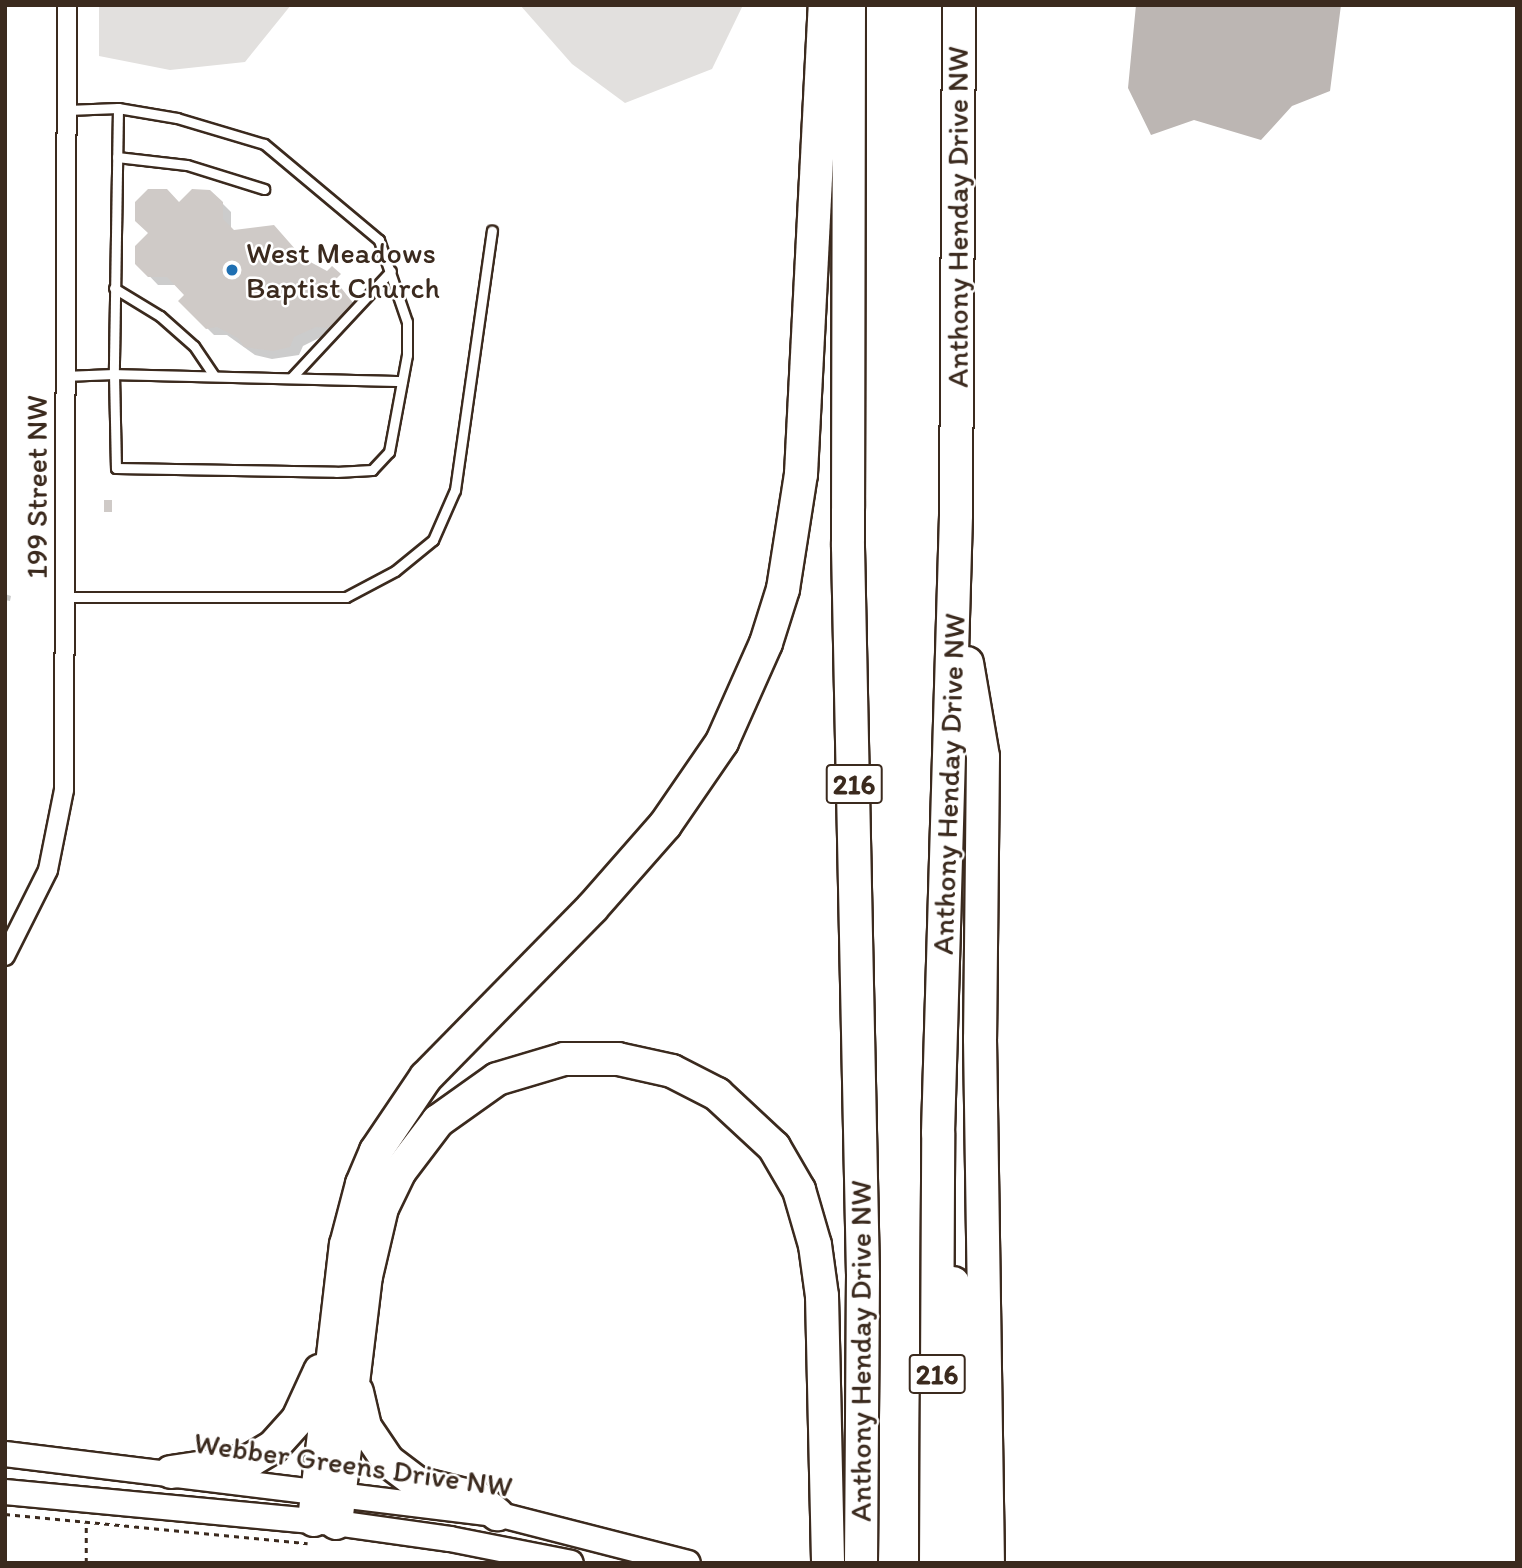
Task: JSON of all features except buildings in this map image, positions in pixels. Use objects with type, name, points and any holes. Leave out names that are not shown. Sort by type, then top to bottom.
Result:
[{"type":"highway","points":[[327,1506],[337,1312],[346,1245],[362,1184],[399,1114],[461,1038],[592,908],[665,825],[722,742],[758,665],[783,589],[801,474],[825,5]]},
{"type":"highway","name":"Anthony Henday Drive NW","points":[[849,5],[848,547],[863,1275],[861,1563]]},
{"type":"highway","name":"Anthony Henday Drive NW","points":[[936,1563],[937,1185],[955,594],[959,5]]},
{"type":"highway","points":[[955,594],[983,757],[980,1039],[988,1563]]},
{"type":"highway","points":[[327,1506],[354,1366],[366,1276],[382,1208],[411,1154],[455,1106],[521,1069],[564,1059],[618,1059],[683,1076],[718,1094],[758,1128],[787,1168],[807,1215],[820,1270],[824,1323],[828,1563]]},
{"type":"highway","points":[[937,1185],[961,1334],[964,1563]]},
{"type":"highway","points":[[171,1472],[251,1460],[281,1440],[298,1419],[315,1385],[337,1312]]},
{"type":"highway","points":[[354,1366],[366,1427],[388,1461],[417,1483],[477,1498],[496,1514]]},
{"type":"main road","name":"Webber Greens Drive NW","points":[[5,1454],[171,1472],[327,1506]]},
{"type":"main road","name":"Webber Greens Drive NW","points":[[5,1492],[496,1514],[688,1563]]},
{"type":"main road","points":[[327,1506],[450,1539],[571,1563]]},
{"type":"street","name":"199 Street NW","points":[[5,956],[48,870],[61,816],[65,597],[66,5]]},
{"type":"lane","points":[[67,110],[118,108],[177,118],[264,144],[379,240],[407,322],[402,381],[389,452],[372,470],[116,468],[114,288],[118,108]]},
{"type":"lane","points":[[117,157],[187,165],[264,189]]},
{"type":"lane","points":[[65,597],[346,597],[395,571],[433,540],[455,490],[492,231]]},
{"type":"lane","points":[[292,377],[391,271]]},
{"type":"lane","points":[[114,288],[160,316],[194,346],[214,376]]},
{"type":"lane","points":[[64,376],[114,374],[402,381]]},
{"type":"path","points":[[5,1514],[274,1541]]},
{"type":"path","points":[[86,1522],[86,1563]]},
{"type":"shaded area","points":[[99,5],[291,5],[245,62],[170,70],[99,56]]},
{"type":"shaded area","points":[[520,5],[743,5],[712,69],[625,103],[572,64]]},
{"type":"shaded area","points":[[1136,5],[1341,5],[1330,91],[1292,106],[1261,140],[1194,120],[1151,135],[1128,88]]},
{"type":"place","name":"West Meadows Baptist Church","points":[[232,270]]}]
